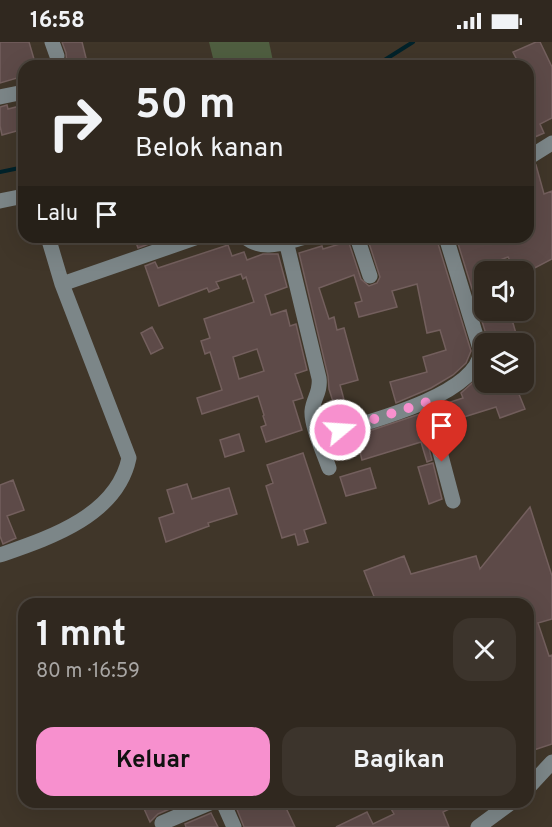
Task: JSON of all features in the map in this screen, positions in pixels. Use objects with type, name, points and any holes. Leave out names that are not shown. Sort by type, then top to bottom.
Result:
[{"type":"street","points":[[0,97],[18,93]]},
{"type":"street","points":[[534,154],[552,143]]},
{"type":"street","points":[[0,201],[18,197]]},
{"type":"street","points":[[0,555],[24,547],[79,522],[101,506],[118,488],[129,458],[97,380],[62,284],[50,243]]},
{"type":"street","points":[[62,284],[181,243]]},
{"type":"street","points":[[252,243],[262,246],[276,243]]},
{"type":"street","points":[[286,243],[320,378],[321,387],[312,412],[312,420],[329,468]]},
{"type":"street","points":[[359,243],[370,276]]},
{"type":"street","points":[[318,437],[427,402],[470,373],[478,363],[481,352],[448,243]]},
{"type":"street","points":[[427,402],[453,501]]},
{"type":"street","points":[[534,782],[552,762]]},
{"type":"street","points":[[162,823],[198,808]]},
{"type":"street","points":[[226,808],[234,827]]},
{"type":"street","points":[[478,827],[504,808]]},
{"type":"green space","points":[[209,42],[269,42],[273,60],[214,60]]},
{"type":"building","points":[[0,42],[29,42],[34,60],[18,60],[18,78],[0,83]]},
{"type":"building","points":[[62,42],[82,42],[86,60],[67,60]]},
{"type":"building","points":[[540,42],[552,67],[552,118],[540,124],[544,133],[534,137],[534,60],[517,60],[513,52]]},
{"type":"building","points":[[7,105],[8,109],[18,106],[18,131],[2,135],[0,107]]},
{"type":"building","points":[[536,165],[544,194],[552,191],[552,259],[534,268],[534,261],[510,261],[508,257],[498,261],[474,261],[474,295],[458,243],[534,243],[534,166]]},
{"type":"building","points":[[136,243],[152,243],[138,248]]},
{"type":"building","points":[[349,243],[361,279],[369,286],[377,283],[380,277],[369,243],[438,243],[471,351],[466,363],[453,375],[431,388],[396,403],[390,382],[427,372],[423,357],[446,350],[440,330],[427,333],[417,284],[392,291],[397,307],[359,317],[355,303],[362,301],[354,275],[319,288],[329,319],[334,317],[337,330],[344,328],[358,380],[340,385],[349,418],[324,425],[322,415],[336,411],[299,253],[322,246],[323,249]]},
{"type":"building","points":[[228,245],[232,256],[244,252],[247,260],[263,254],[278,254],[287,287],[265,295],[271,315],[286,310],[290,326],[296,324],[307,370],[295,374],[303,398],[293,401],[302,430],[266,442],[261,427],[266,425],[258,396],[202,414],[197,398],[222,390],[210,352],[205,354],[201,341],[210,338],[204,319],[254,302],[246,277],[243,279],[241,274],[216,282],[219,288],[209,292],[207,288],[159,306],[145,266],[155,262],[158,268]],"holes":[[[257,349],[264,371],[239,379],[233,357]]]},
{"type":"building","points":[[482,321],[510,321],[513,323],[516,333],[486,333]]},
{"type":"building","points":[[152,327],[163,348],[151,354],[141,333]]},
{"type":"building","points":[[474,381],[474,393],[518,393],[525,409],[500,418],[496,407],[451,421],[457,439],[447,442],[438,406],[463,398],[461,393]]},
{"type":"building","points":[[420,414],[432,460],[427,462],[421,442],[362,460],[359,448],[335,456],[330,444]]},
{"type":"building","points":[[239,434],[244,451],[225,457],[220,440]]},
{"type":"building","points":[[303,453],[326,523],[304,530],[308,542],[298,545],[295,534],[282,538],[266,486],[273,483],[267,465]]},
{"type":"building","points":[[433,463],[442,499],[429,504],[418,467]]},
{"type":"building","points":[[370,468],[376,488],[346,496],[340,477]]},
{"type":"building","points":[[13,480],[24,510],[7,516],[16,538],[3,544],[0,536],[0,485]]},
{"type":"building","points":[[187,484],[192,499],[229,488],[237,514],[208,523],[209,526],[166,542],[159,518],[174,513],[167,490]]},
{"type":"building","points":[[530,507],[552,576],[552,619],[538,623],[549,656],[552,655],[552,744],[534,750],[534,598],[375,598],[364,571],[404,556],[411,574],[476,556],[480,569]]},
{"type":"building","points":[[144,808],[172,808],[158,814],[150,822]]},
{"type":"building","points":[[236,808],[286,808],[295,827],[244,827]]},
{"type":"building","points":[[391,808],[451,808],[443,812],[449,827],[336,827],[367,812],[373,824],[394,814]]},
{"type":"building","points":[[211,813],[218,827],[186,827],[185,824]]},
{"type":"waterway","points":[[384,60],[413,42]]},
{"type":"waterway","points":[[0,172],[18,168]]},
{"type":"route","points":[[340,430],[427,402],[442,462]]}]
